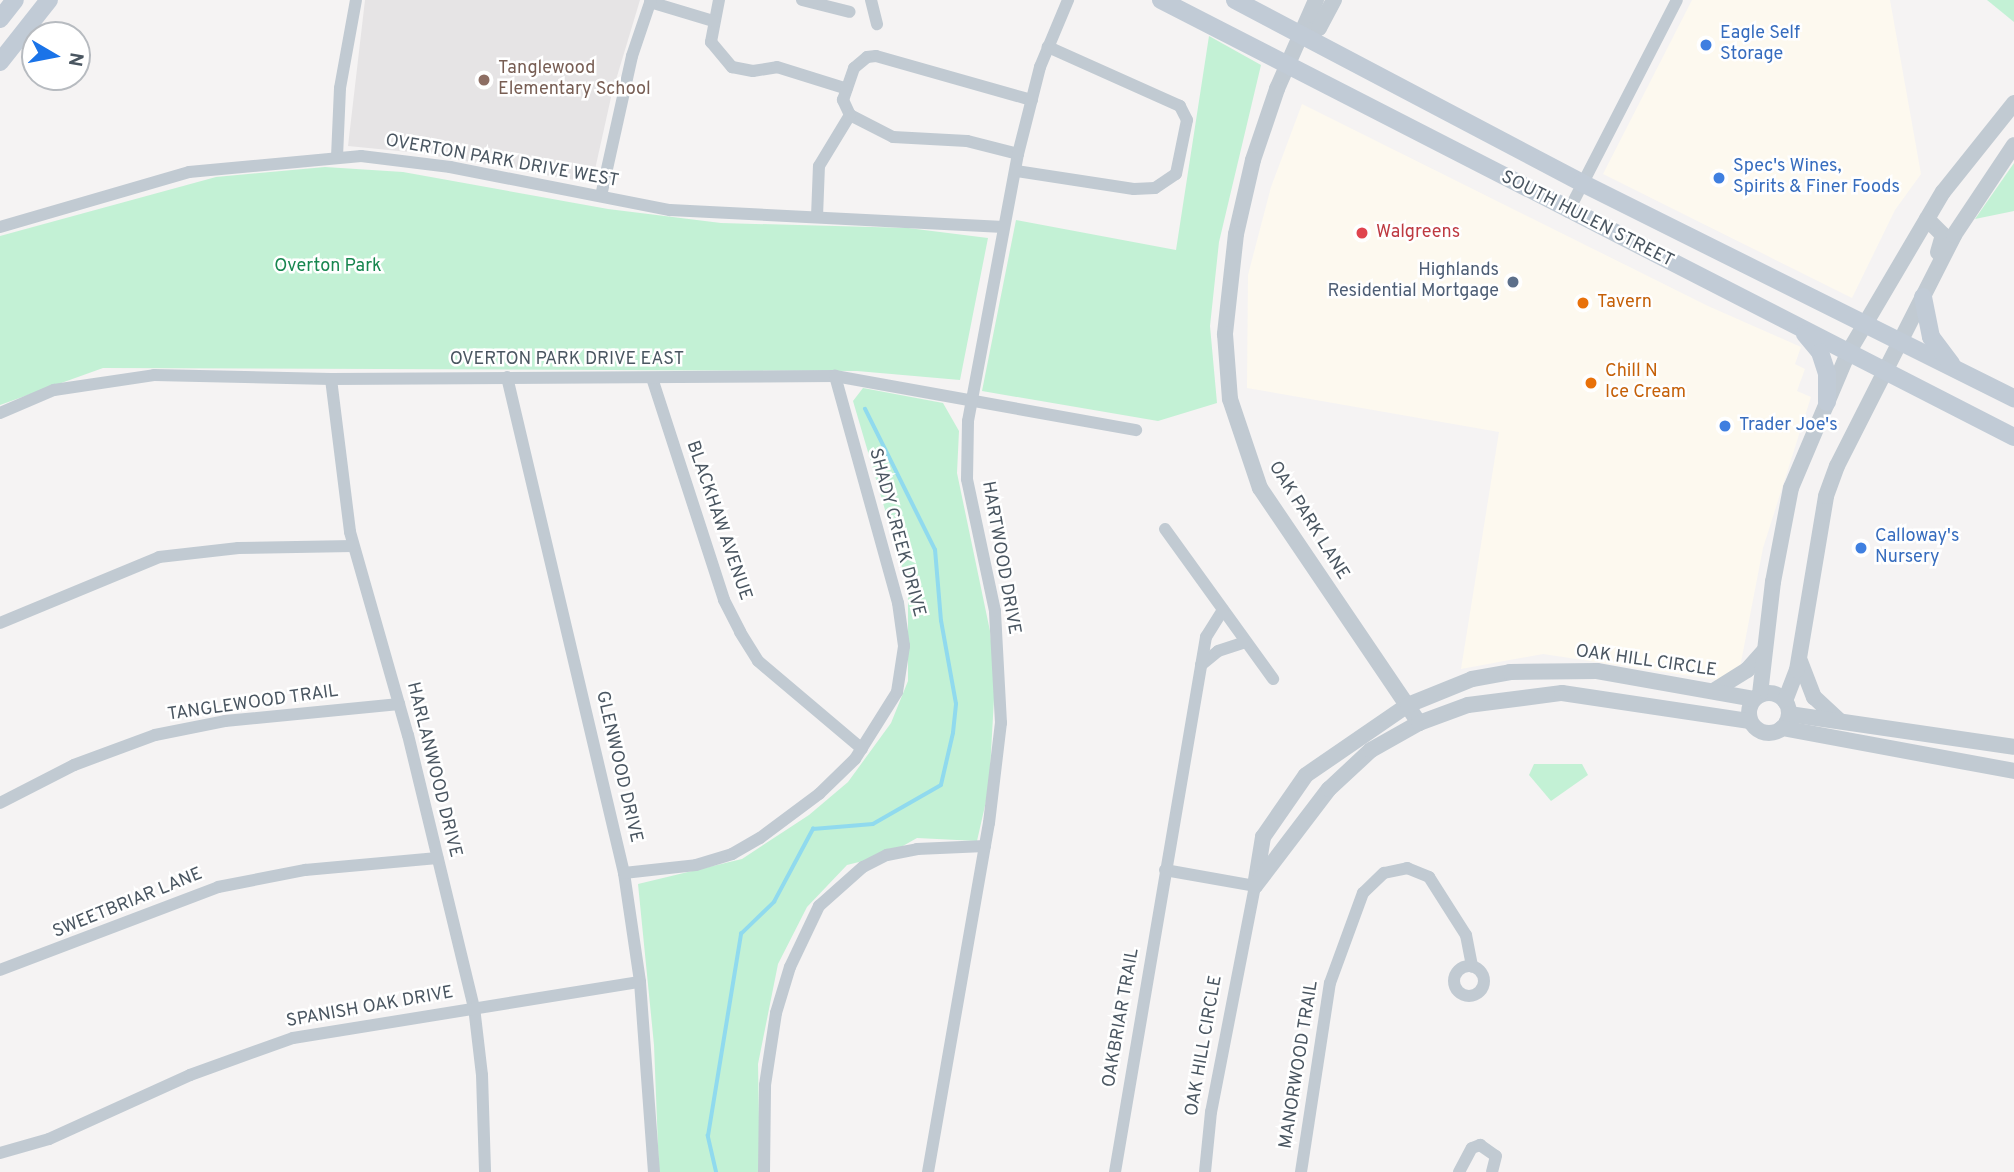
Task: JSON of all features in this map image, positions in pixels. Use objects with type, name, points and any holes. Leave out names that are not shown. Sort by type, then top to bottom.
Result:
[{"type":"main road","points":[[0,19],[15,0]]},
{"type":"main road","points":[[0,62],[49,0]]},
{"type":"main road","name":"SOUTH HULEN STREET","points":[[1161,0],[1568,212],[2014,437]]},
{"type":"main road","name":"SOUTH HULEN STREET","points":[[1235,0],[1582,183],[2014,398]]},
{"type":"main road","points":[[1926,289],[1931,337],[1953,366]]},
{"type":"main road","points":[[1801,329],[1820,352],[1827,374],[1827,402]]},
{"type":"main road","points":[[1981,420],[2014,429]]},
{"type":"street","points":[[337,157],[340,88],[356,0]]},
{"type":"street","points":[[719,0],[711,42],[732,67],[753,71],[777,67],[847,89]]},
{"type":"street","points":[[802,0],[850,12]]},
{"type":"street","points":[[871,0],[877,24]]},
{"type":"street","name":"HARTWOOD DRIVE","points":[[928,1172],[998,770],[1002,685],[995,611],[967,479],[965,445],[971,400],[1018,154],[1048,47],[1068,0]]},
{"type":"street","name":"OAK PARK LANE","points":[[1316,0],[1303,34],[1287,64],[1253,160],[1236,234],[1226,334],[1230,399],[1260,488],[1419,723]]},
{"type":"street","name":"OAK PARK LANE","points":[[1303,34],[1320,28],[1334,0]]},
{"type":"street","points":[[1568,212],[1677,0]]},
{"type":"street","points":[[601,196],[632,56],[651,1],[713,21]]},
{"type":"street","points":[[1016,171],[1134,188],[1155,188],[1176,174],[1186,120],[1180,106],[1048,47]]},
{"type":"street","points":[[1018,154],[967,141],[893,137],[855,119],[844,100],[859,61],[884,58],[1032,100]]},
{"type":"street","points":[[1750,721],[1757,696],[1791,488],[1827,402],[1864,324],[1943,192],[2014,103]]},
{"type":"street","points":[[817,217],[819,166],[855,119]]},
{"type":"street","points":[[1785,714],[1799,658],[1826,496],[1898,340],[1964,217],[2014,145]]},
{"type":"street","name":"OVERTON PARK DRIVE WEST","points":[[0,227],[189,172],[337,157],[450,167],[670,210],[1004,227]]},
{"type":"street","points":[[1926,289],[1943,234],[1927,219]]},
{"type":"street","name":"OVERTON PARK DRIVE EAST","points":[[0,414],[54,390],[114,378],[154,375],[331,379],[835,376],[1136,430]]},
{"type":"street","name":"SHADY CREEK DRIVE","points":[[624,873],[696,865],[732,855],[819,794],[862,749],[897,692],[903,629],[835,376]]},
{"type":"street","name":"GLENWOOD DRIVE","points":[[507,377],[624,873],[640,982],[654,1172]]},
{"type":"street","name":"BLACKHAW AVENUE","points":[[652,378],[724,600],[740,632],[758,661],[862,749]]},
{"type":"street","name":"HARLANWOOD DRIVE","points":[[331,379],[353,546],[399,704],[474,1007],[485,1172]]},
{"type":"street","points":[[1165,530],[1273,679]]},
{"type":"street","points":[[0,623],[159,557],[239,548],[353,546]]},
{"type":"street","name":"OAKBRIAR TRAIL","points":[[1115,1172],[1206,637],[1223,610]]},
{"type":"street","points":[[1201,665],[1218,651],[1246,642]]},
{"type":"street","points":[[1715,690],[1747,670],[1764,651]]},
{"type":"street","points":[[1799,658],[1814,696],[1840,721]]},
{"type":"street","name":"OAK HILL CIRCLE","points":[[1205,1172],[1211,1112],[1264,837],[1284,801],[1306,775],[1408,705],[1472,679],[1556,669],[1757,696],[1774,693],[1785,714],[1766,733],[1750,721],[1562,693],[1500,698],[1419,723],[1371,750],[1329,789],[1255,886]]},
{"type":"street","name":"TANGLEWOOD TRAIL","points":[[0,803],[74,765],[155,735],[225,721],[399,704]]},
{"type":"street","points":[[1785,714],[2014,747]]},
{"type":"street","points":[[1785,714],[2014,771]]},
{"type":"street","points":[[764,1172],[765,1085],[776,1013],[790,967],[819,906],[863,867],[887,856],[917,849],[985,846]]},
{"type":"street","name":"SWEETBRIAR LANE","points":[[0,970],[218,887],[305,870],[437,858]]},
{"type":"street","name":"MANORWOOD TRAIL","points":[[1301,1172],[1330,983],[1363,893],[1384,873],[1407,869],[1429,877],[1466,934],[1472,966]]},
{"type":"street","points":[[1165,870],[1255,886]]},
{"type":"street","name":"SPANISH OAK DRIVE","points":[[0,1153],[49,1139],[190,1074],[293,1038],[640,982]]},
{"type":"street","points":[[1459,1172],[1472,1148],[1480,1145],[1496,1156],[1492,1172]]},
{"type":"shaded area","name":"Tanglewood Elementary School","points":[[365,0],[640,0],[612,93],[592,183],[419,153],[348,146]]},
{"type":"shaded area","points":[[1692,0],[1890,0],[1921,174],[1895,210],[1852,298],[1603,174]]},
{"type":"shaded area","points":[[1302,104],[1708,306],[1801,347],[1795,364],[1805,369],[1797,391],[1811,397],[1763,548],[1737,683],[1543,654],[1461,669],[1499,432],[1247,388],[1248,275],[1271,187]]},
{"type":"green space","points":[[1987,0],[2014,0],[2014,22]]},
{"type":"green space","points":[[1209,36],[1261,65],[1219,242],[1210,326],[1217,403],[1158,421],[982,391],[1016,220],[1176,250]]},
{"type":"green space","points":[[2014,163],[2014,211],[1975,219]]},
{"type":"green space","name":"Overton Park","points":[[325,167],[403,172],[608,209],[721,223],[908,228],[988,238],[960,380],[857,371],[103,368],[0,405],[0,236],[216,177]]},
{"type":"green space","points":[[863,388],[943,403],[959,431],[957,473],[990,631],[995,681],[989,788],[977,841],[917,838],[887,855],[847,865],[807,907],[778,964],[758,1064],[760,1172],[659,1172],[654,1045],[638,884],[742,859],[809,815],[848,782],[891,723],[908,681],[908,588],[853,401]]},
{"type":"green space","points":[[1534,764],[1582,764],[1588,775],[1551,801],[1529,775]]},
{"type":"waterway","points":[[716,1172],[708,1136],[741,934],[774,902],[813,829],[873,824],[941,785],[953,733],[956,704],[941,621],[935,550],[865,409]]},
{"type":"place","name":"Eagle Self Storage","points":[[1706,45]]},
{"type":"place","name":"Tanglewood Elementary School","points":[[484,80]]},
{"type":"place","name":"Spec's Wines, Spirits & Finer Foods","points":[[1719,178]]},
{"type":"place","name":"Walgreens","points":[[1362,233]]},
{"type":"place","name":"Highlands Residential Mortgage","points":[[1513,282]]},
{"type":"place","name":"Tavern","points":[[1583,303]]},
{"type":"place","name":"Chill N Ice Cream","points":[[1591,383]]},
{"type":"place","name":"Trader Joe's","points":[[1725,426]]},
{"type":"place","name":"Calloway's Nursery","points":[[1861,548]]}]
